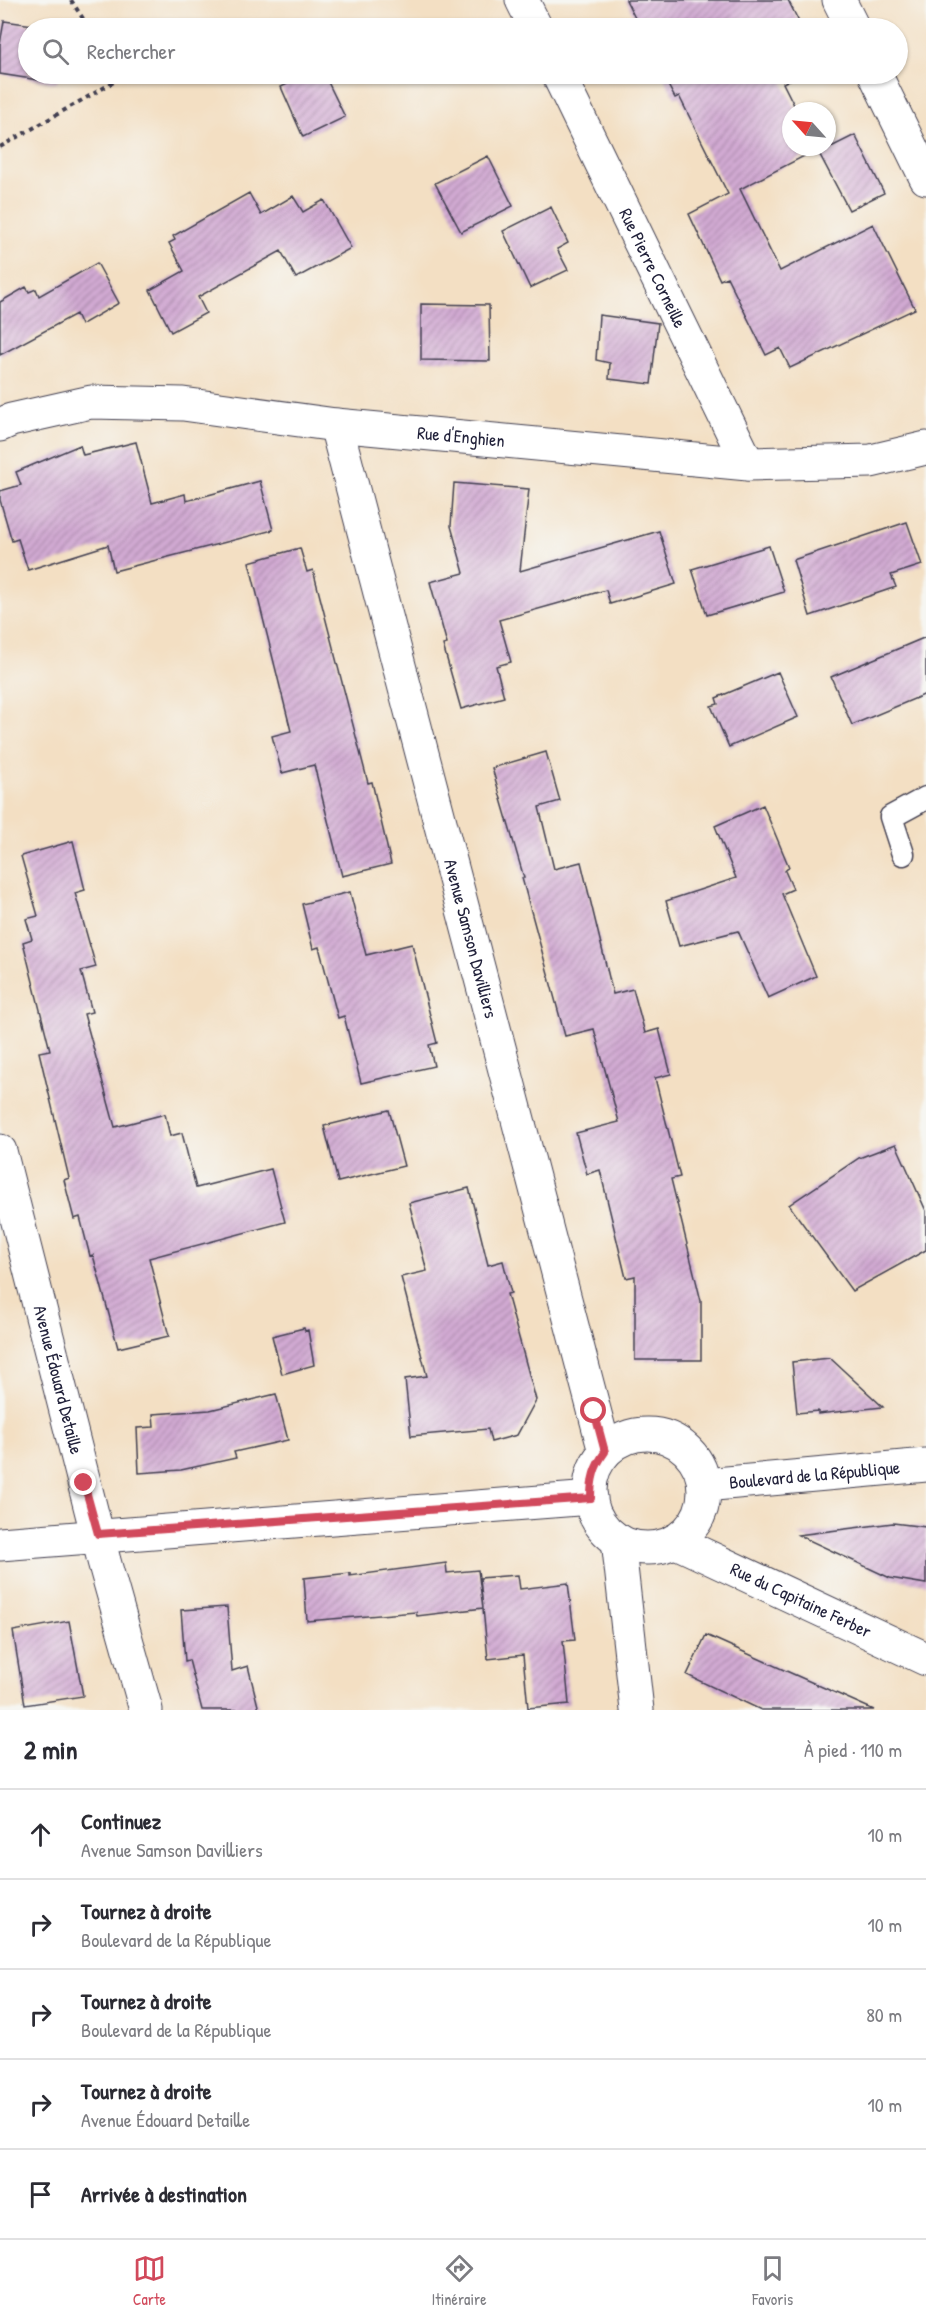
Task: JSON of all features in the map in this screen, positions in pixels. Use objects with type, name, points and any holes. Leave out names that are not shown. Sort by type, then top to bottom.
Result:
[{"type":"street","points":[[522,0],[531,18]]},
{"type":"street","points":[[839,0],[848,18]]},
{"type":"street","name":"Rue Pierre Corneille","points":[[563,84],[748,464]]},
{"type":"street","points":[[880,84],[926,178]]},
{"type":"street","name":"Rue d'Enghien","points":[[0,425],[11,420],[91,402],[183,404],[336,425],[748,464],[871,461],[926,448]]},
{"type":"street","name":"Avenue Samson Davilliers","points":[[336,425],[605,1452]]},
{"type":"street","name":"Avenue Édouard Detaille","points":[[0,1151],[98,1534],[146,1710]]},
{"type":"street","name":"Boulevard de la République","points":[[605,1452],[620,1440],[638,1434],[656,1434],[674,1440],[689,1451],[699,1467],[704,1485],[704,1502],[697,1518],[687,1531],[674,1541]]},
{"type":"street","points":[[605,1452],[596,1466],[591,1481],[591,1498],[595,1514],[604,1528],[618,1540],[636,1547],[656,1547],[674,1541]]},
{"type":"street","name":"Boulevard de la République","points":[[704,1485],[926,1465]]},
{"type":"street","points":[[0,1544],[98,1534],[591,1498]]},
{"type":"street","points":[[618,1540],[637,1710]]},
{"type":"street","name":"Rue du Capitaine Ferber","points":[[674,1541],[926,1659]]},
{"type":"lane","points":[[903,854],[891,817],[926,798]]},
{"type":"path","points":[[71,0],[83,18]]},
{"type":"path","points":[[0,147],[110,84]]},
{"type":"building","points":[[626,0],[788,0],[797,18],[635,18]]},
{"type":"building","points":[[4,21],[18,23],[18,77],[0,74],[0,44]]},
{"type":"building","points":[[287,84],[329,84],[345,117],[303,137],[281,87]]},
{"type":"building","points":[[667,84],[784,84],[792,102],[782,102],[782,156],[804,156],[740,189],[780,271],[873,224],[915,309],[790,368],[780,348],[766,355],[727,277],[720,280],[689,214],[728,194],[679,96],[675,98]]},
{"type":"building","points":[[855,135],[884,193],[849,210],[821,156],[836,156],[836,144]]},
{"type":"building","points":[[488,156],[513,206],[461,232],[435,183]]},
{"type":"building","points":[[249,193],[261,215],[293,196],[303,212],[324,200],[351,248],[296,278],[281,251],[198,297],[206,313],[171,332],[150,290],[184,271],[169,243],[175,240],[173,236]]},
{"type":"building","points":[[551,207],[568,243],[557,249],[568,270],[530,288],[503,231]]},
{"type":"building","points":[[97,263],[119,303],[81,325],[76,314],[0,355],[0,302],[26,287],[29,292],[36,289],[39,296]]},
{"type":"building","points":[[421,304],[489,305],[490,361],[421,360]]},
{"type":"building","points":[[599,315],[658,323],[651,384],[609,379],[610,363],[596,360]]},
{"type":"building","points":[[136,442],[152,503],[185,494],[186,501],[260,481],[273,530],[114,571],[108,545],[28,570],[18,539],[12,541],[0,500],[0,491],[21,485],[16,472],[80,445],[83,455]]},
{"type":"building","points":[[454,483],[529,489],[520,571],[659,531],[676,584],[610,604],[606,590],[499,620],[511,662],[496,666],[504,697],[461,709],[443,645],[447,644],[430,582],[464,573],[451,526]]},
{"type":"building","points":[[907,522],[922,565],[891,575],[896,587],[810,616],[793,560]]},
{"type":"building","points":[[769,546],[784,592],[707,615],[692,569]]},
{"type":"building","points":[[300,548],[307,572],[313,570],[368,783],[372,782],[391,864],[342,876],[314,765],[282,773],[272,736],[291,731],[249,562]]},
{"type":"building","points":[[926,637],[926,694],[852,725],[831,677]]},
{"type":"building","points":[[778,672],[798,717],[729,747],[711,706],[718,704],[716,698]]},
{"type":"building","points":[[546,752],[560,801],[539,807],[554,869],[581,862],[613,994],[633,989],[645,1033],[659,1029],[671,1074],[655,1078],[680,1177],[671,1179],[701,1301],[701,1360],[635,1360],[635,1276],[626,1278],[600,1170],[587,1174],[576,1133],[619,1122],[594,1029],[565,1036],[522,878],[524,878],[492,768]]},
{"type":"building","points":[[763,805],[789,867],[785,871],[793,889],[782,894],[816,976],[768,998],[738,931],[679,946],[666,901],[736,878],[715,826]]},
{"type":"building","points":[[73,841],[85,890],[75,893],[96,967],[81,971],[92,1012],[84,1014],[115,1127],[165,1114],[170,1136],[182,1133],[196,1188],[271,1169],[285,1222],[149,1258],[169,1336],[118,1348],[93,1255],[90,1256],[80,1217],[74,1219],[64,1180],[69,1178],[39,1052],[50,1050],[23,942],[32,939],[26,919],[38,916],[21,856]]},
{"type":"building","points":[[350,892],[366,955],[412,944],[437,1043],[429,1045],[434,1066],[361,1083],[344,1016],[338,1018],[319,947],[313,949],[302,904]]},
{"type":"building","points":[[389,1110],[404,1166],[338,1182],[324,1126]]},
{"type":"building","points":[[896,1144],[926,1211],[926,1250],[852,1291],[789,1205],[859,1158]]},
{"type":"building","points":[[469,1188],[488,1265],[503,1261],[511,1293],[507,1294],[536,1400],[517,1435],[491,1442],[488,1429],[411,1436],[405,1379],[427,1376],[401,1277],[427,1271],[409,1203]]},
{"type":"building","points":[[304,1328],[305,1331],[308,1330],[314,1365],[282,1374],[272,1336]]},
{"type":"building","points":[[830,1358],[883,1407],[818,1414],[818,1411],[797,1413],[792,1362]]},
{"type":"building","points":[[276,1394],[288,1440],[234,1452],[236,1458],[181,1470],[139,1473],[137,1428],[154,1427],[153,1414],[210,1410]]},
{"type":"building","points":[[893,1523],[926,1527],[926,1584],[890,1578],[798,1535]]},
{"type":"building","points":[[446,1563],[447,1573],[478,1570],[483,1608],[417,1616],[416,1612],[307,1621],[304,1578],[350,1573],[350,1576]]},
{"type":"building","points":[[518,1575],[520,1589],[568,1583],[575,1640],[563,1641],[569,1704],[528,1708],[523,1655],[488,1659],[480,1578]]},
{"type":"building","points":[[227,1607],[232,1671],[248,1666],[259,1710],[202,1710],[189,1660],[185,1661],[181,1610]]},
{"type":"building","points":[[69,1621],[83,1696],[25,1705],[13,1631]]},
{"type":"building","points":[[706,1635],[874,1710],[761,1710],[687,1675]]},
{"type":"route","points":[[84,1483],[98,1534],[591,1498],[591,1481],[596,1466],[605,1452],[594,1411]]}]
